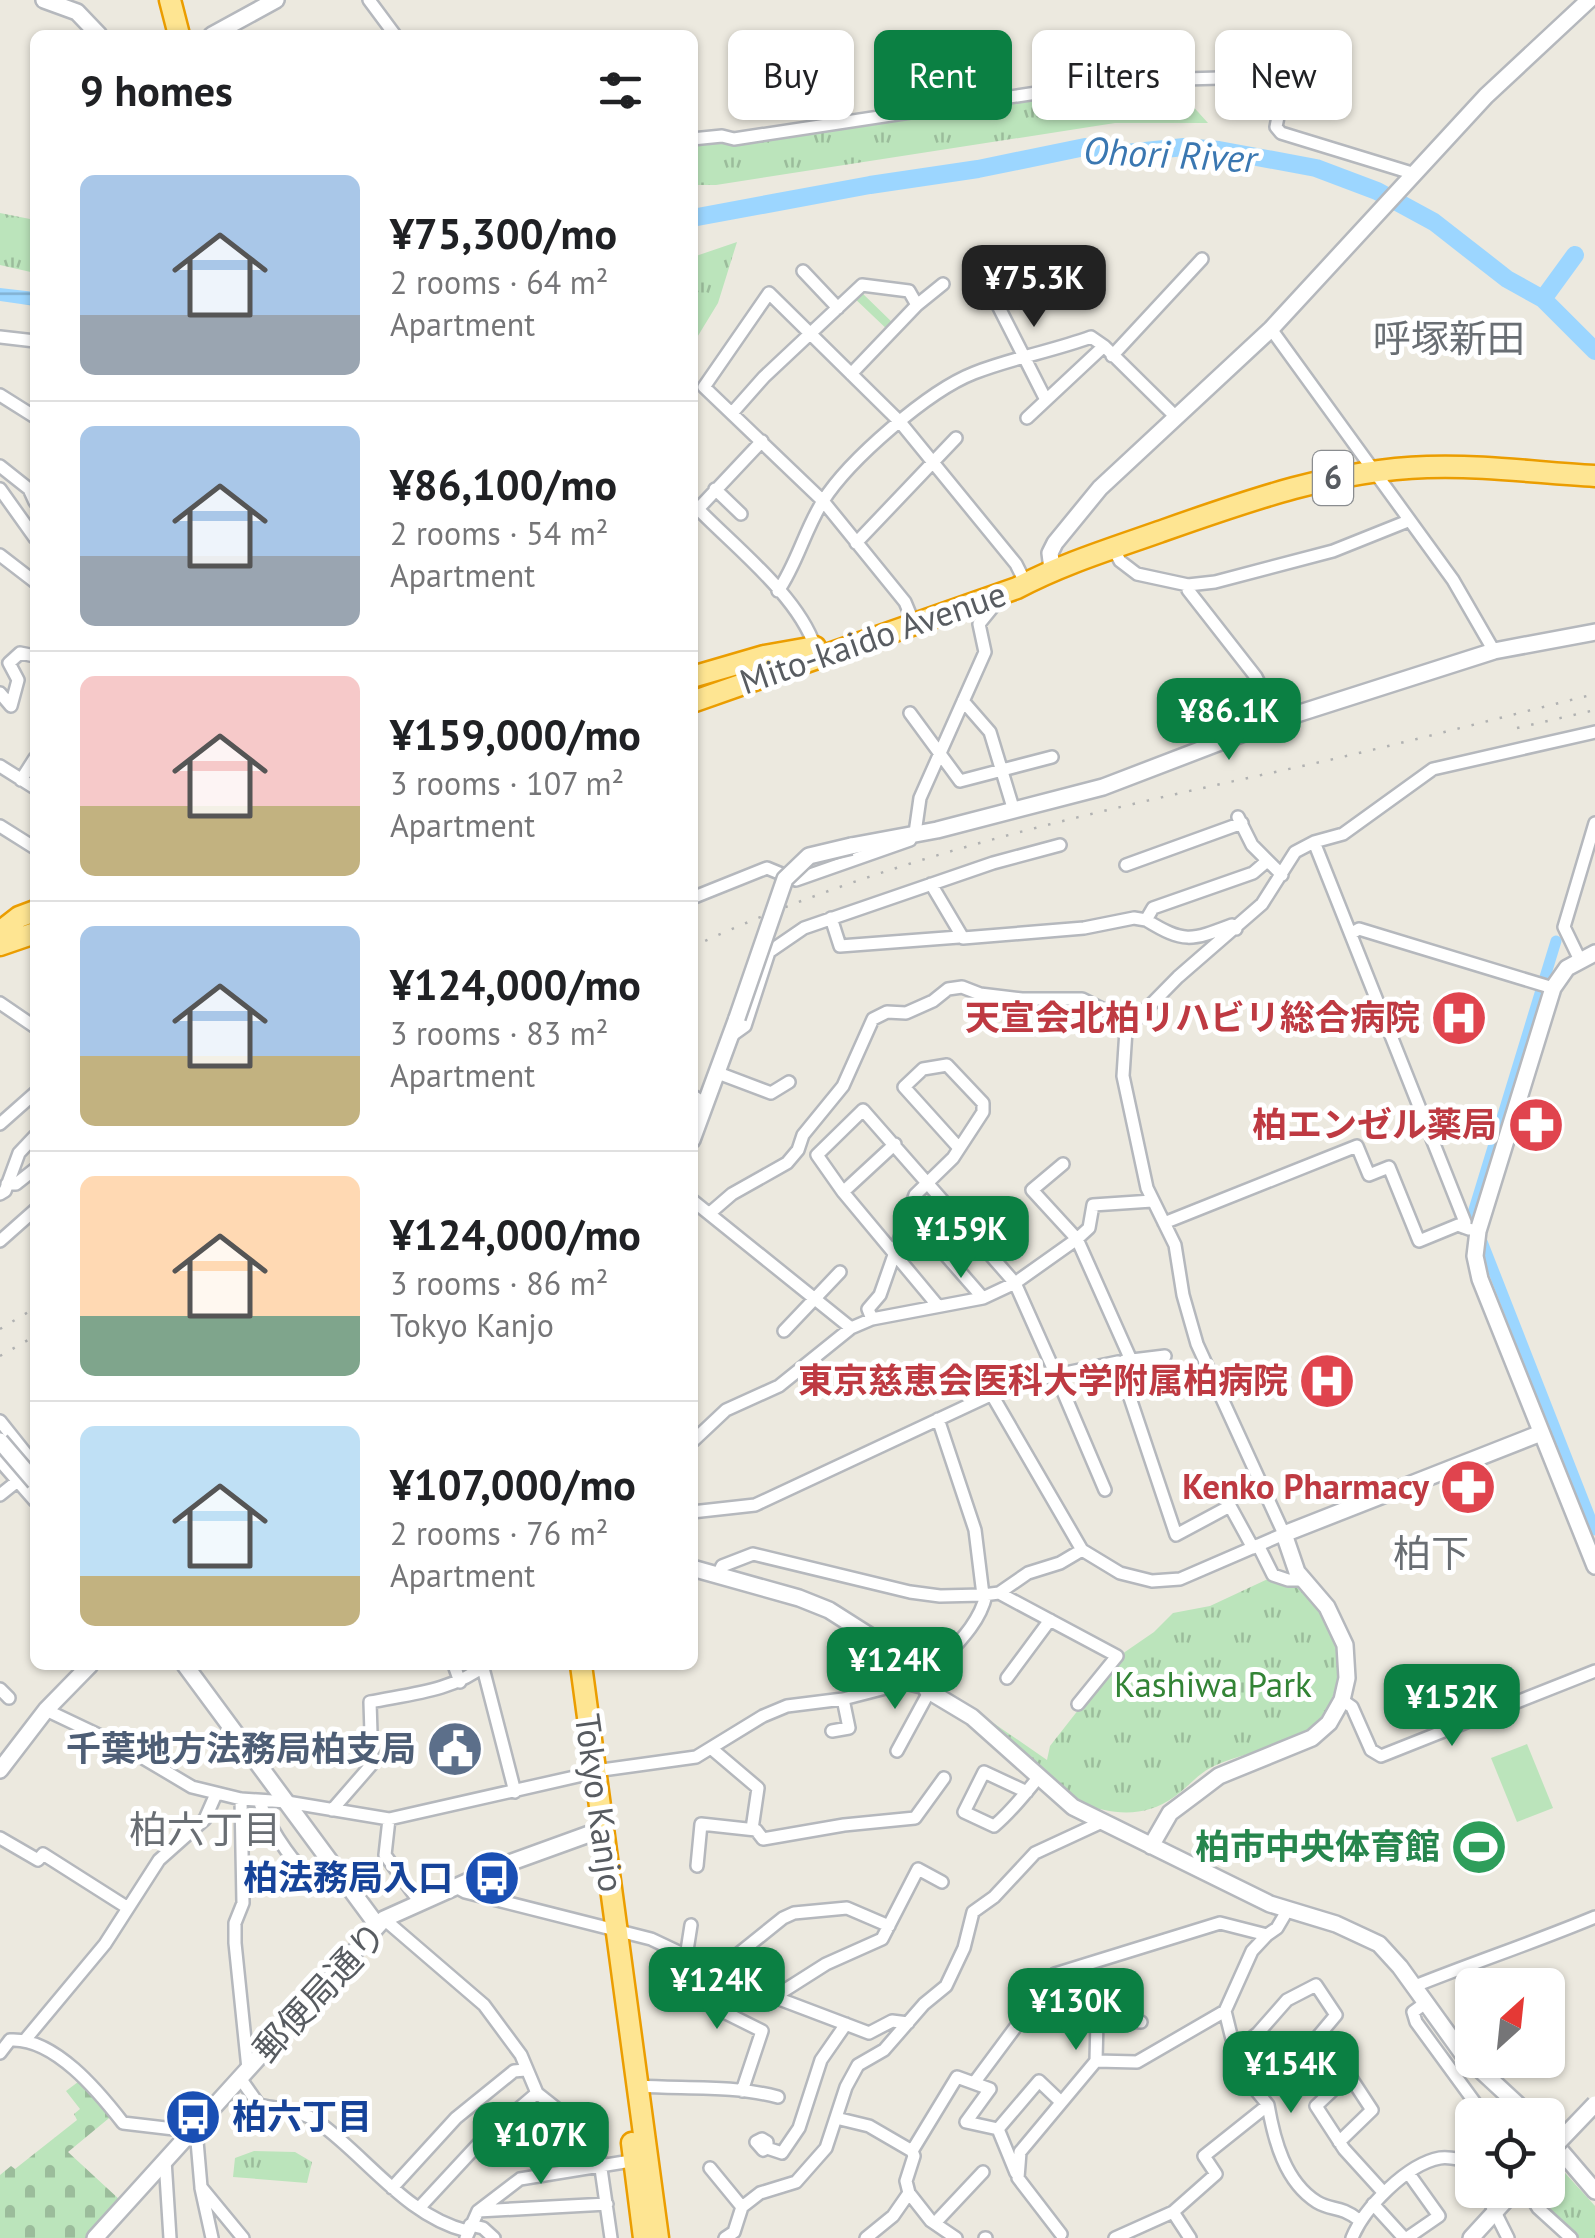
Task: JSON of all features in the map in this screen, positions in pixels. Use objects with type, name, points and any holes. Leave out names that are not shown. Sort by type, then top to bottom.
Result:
[{"type":"highway","points":[[170,0],[179,30]]},
{"type":"highway","points":[[182,0],[191,30]]},
{"type":"highway","name":"Mito-kaido Avenue","points":[[698,700],[1268,494],[1372,471],[1465,466],[1595,476]]},
{"type":"highway","name":"Mito-kaido Avenue","points":[[1558,474],[1595,488]]},
{"type":"highway","name":"Mito-kaido Avenue","points":[[698,688],[1021,574],[1052,569]]},
{"type":"highway","name":"6","points":[[698,710],[830,658],[852,645]]},
{"type":"highway","name":"6","points":[[698,675],[815,646]]},
{"type":"highway","points":[[0,932],[30,913]]},
{"type":"highway","points":[[0,932],[30,922]]},
{"type":"highway","points":[[0,946],[30,935]]},
{"type":"highway","points":[[0,956],[30,946]]},
{"type":"highway","name":"Tokyo Kanjo","points":[[570,1670],[589,1773],[641,2160],[658,2238]]},
{"type":"highway","name":"Tokyo Kanjo","points":[[582,1670],[589,1773]]},
{"type":"highway","name":"Tokyo Kanjo","points":[[610,1930],[638,2086],[644,2238]]},
{"type":"street","points":[[44,0],[76,12],[94,30]]},
{"type":"street","points":[[369,0],[391,30]]},
{"type":"street","points":[[1052,569],[1050,553],[1061,534],[1100,488],[1271,329],[1512,70],[1589,0]]},
{"type":"street","points":[[221,30],[271,1]]},
{"type":"street","points":[[698,138],[734,139],[1115,81],[1255,77],[1278,84],[1284,92],[1276,127],[1281,133],[1413,176]]},
{"type":"street","points":[[1028,418],[1108,351],[1202,259]]},
{"type":"street","points":[[803,271],[838,308]]},
{"type":"street","points":[[984,278],[1046,400]]},
{"type":"street","points":[[851,374],[943,284]]},
{"type":"street","points":[[733,412],[862,285],[909,291],[918,306]]},
{"type":"street","points":[[910,614],[906,602],[823,501],[704,387],[768,293],[900,422],[1021,574]]},
{"type":"street","points":[[1271,329],[1453,580],[1494,650]]},
{"type":"street","points":[[0,337],[30,341]]},
{"type":"street","points":[[778,591],[823,501],[900,422],[934,395],[970,374],[1091,337],[1176,417]]},
{"type":"street","points":[[0,394],[30,414]]},
{"type":"street","points":[[856,542],[956,438]]},
{"type":"street","points":[[762,441],[698,509],[778,591],[815,646]]},
{"type":"street","points":[[0,466],[30,493]]},
{"type":"street","points":[[0,489],[30,531]]},
{"type":"street","points":[[715,489],[740,514]]},
{"type":"street","points":[[1113,548],[1120,561],[1136,574],[1188,585],[1215,582],[1333,551],[1408,520]]},
{"type":"street","points":[[0,555],[30,578]]},
{"type":"street","points":[[1188,585],[1256,677],[1278,720]]},
{"type":"street","points":[[915,834],[920,798],[984,652],[979,624],[992,608],[990,597]]},
{"type":"street","points":[[699,1100],[718,1073],[785,880],[809,856],[937,830],[1129,780],[1278,720],[1494,650],[1595,632]]},
{"type":"street","points":[[0,693],[11,706],[18,680],[9,663],[20,652],[30,655]]},
{"type":"street","points":[[962,700],[990,732],[1014,811]]},
{"type":"street","points":[[910,713],[960,781],[1052,757]]},
{"type":"street","points":[[1150,1846],[1170,1814],[1219,1776],[1312,1738],[1328,1724],[1342,1700],[1348,1678],[1345,1645],[1327,1607],[1302,1580],[1198,1344],[1183,1295],[1175,1245],[1146,1188],[1123,1076],[1124,1036],[1178,976],[1262,904],[1295,852],[1343,834],[1433,769],[1595,732]]},
{"type":"street","points":[[0,766],[30,785]]},
{"type":"street","points":[[22,780],[30,766]]},
{"type":"street","points":[[1126,865],[1240,820],[1252,845],[1282,875]]},
{"type":"street","points":[[1595,824],[1564,927],[1587,956],[1562,974],[1553,988],[1471,1229],[1477,1271],[1595,1566]]},
{"type":"street","points":[[0,826],[30,845]]},
{"type":"street","points":[[698,896],[767,868],[796,880],[937,830]]},
{"type":"street","points":[[1314,842],[1471,1229]]},
{"type":"street","points":[[731,1036],[745,1026],[769,952],[804,928],[1060,845]]},
{"type":"street","points":[[1146,920],[1154,908],[1253,873],[1267,861]]},
{"type":"street","points":[[931,884],[960,937]]},
{"type":"street","points":[[831,918],[840,946],[1084,928],[1134,918],[1181,938],[1196,938],[1232,925],[1236,929]]},
{"type":"street","points":[[1352,932],[1359,930],[1553,988]]},
{"type":"street","points":[[710,1213],[732,1194],[787,1163],[798,1150],[803,1135],[844,1086],[873,1019],[887,1012],[906,1013],[948,989],[962,986],[980,994],[1082,998],[1132,1024]]},
{"type":"street","points":[[0,1003],[30,1024]]},
{"type":"street","points":[[872,1319],[868,1309],[880,1295],[914,1195],[959,1148],[983,1112],[983,1103],[946,1065],[923,1069],[904,1086],[959,1148]]},
{"type":"street","points":[[718,1073],[772,1094],[789,1082]]},
{"type":"street","points":[[0,1124],[30,1097]]},
{"type":"street","points":[[938,1306],[818,1156],[863,1110],[1015,1283],[1105,1490]]},
{"type":"street","points":[[4,1189],[19,1153],[30,1141]]},
{"type":"street","points":[[843,1192],[895,1144]]},
{"type":"street","points":[[1164,1223],[1357,1146],[1368,1174],[1389,1167],[1419,1241],[1458,1225],[1471,1229]]},
{"type":"street","points":[[1063,1164],[1032,1190],[1077,1239],[1124,1361],[1176,1534],[1230,1506],[1273,1575],[1302,1580]]},
{"type":"street","points":[[4,1189],[30,1172]]},
{"type":"street","points":[[698,1436],[726,1410],[780,1386],[851,1328],[872,1319],[983,1298],[1015,1283],[1077,1239],[1089,1228],[1094,1205],[1152,1202]]},
{"type":"street","points":[[698,1204],[851,1328]]},
{"type":"street","points":[[907,1212],[983,1298]]},
{"type":"street","points":[[0,1241],[30,1214]]},
{"type":"street","points":[[784,1331],[840,1272]]},
{"type":"street","points":[[698,1511],[755,1505],[992,1396],[1056,1375],[1164,1356]]},
{"type":"street","points":[[992,1396],[1082,1550],[1120,1574],[1164,1582],[1197,1574],[1284,1534],[1542,1432]]},
{"type":"street","points":[[938,1419],[974,1530],[989,1594]]},
{"type":"street","points":[[0,1422],[30,1460]]},
{"type":"street","points":[[0,1441],[30,1476]]},
{"type":"street","points":[[0,1461],[30,1496]]},
{"type":"street","points":[[0,1494],[30,1470]]},
{"type":"street","points":[[897,1751],[930,1674],[976,1620],[989,1594],[1082,1550]]},
{"type":"street","points":[[718,1575],[722,1566],[753,1554],[910,1592],[940,1596],[989,1594],[1050,1620],[1116,1656],[1078,1704]]},
{"type":"street","points":[[698,1570],[829,1610],[972,1717],[1067,1802],[1287,1911],[1336,1924],[1370,1939],[1391,1955],[1462,2053],[1511,2098]]},
{"type":"street","points":[[1007,1678],[1050,1620]]},
{"type":"street","points":[[1,1765],[85,1670]]},
{"type":"street","points":[[188,1670],[344,1881],[381,1922],[484,2005],[521,2055],[537,2094],[561,2112],[576,2140],[599,2155],[611,2238]]},
{"type":"street","points":[[456,1670],[460,1682]]},
{"type":"street","points":[[332,1810],[372,1764],[370,1702],[460,1682],[478,1670]]},
{"type":"street","points":[[485,1670],[515,1792]]},
{"type":"street","points":[[1342,1700],[1352,1706],[1370,1750],[1381,1756],[1595,1670]]},
{"type":"street","points":[[46,1710],[118,1743],[192,1787],[216,1794],[390,1819],[589,1773],[696,1757],[763,1716],[787,1706],[844,1699],[905,1684],[926,1684]]},
{"type":"street","points":[[832,1730],[849,1728],[844,1699]]},
{"type":"street","points":[[712,1748],[758,1788],[752,1829]]},
{"type":"street","points":[[1027,1792],[984,1772],[964,1812],[994,1826],[1010,1812],[1027,1792],[1038,1778]]},
{"type":"street","points":[[698,1866],[701,1824],[752,1829],[763,1839],[844,1824],[916,1818],[944,1778]]},
{"type":"street","points":[[0,2052],[19,2040],[106,1944],[159,1860],[205,1819],[216,1794]]},
{"type":"street","points":[[241,1798],[243,1903],[235,1923],[236,1943],[244,2073],[259,2106],[317,2121],[392,2188],[446,2224],[468,2231],[483,2228],[494,2238]]},
{"type":"street","points":[[259,1800],[270,1828],[298,1864],[316,1880],[329,1885],[344,1881]]},
{"type":"street","points":[[390,1819],[385,1854],[420,1901]]},
{"type":"street","points":[[725,2238],[734,2232],[742,2207],[760,2192],[796,2182],[826,2148],[846,2087],[858,2065],[884,2050],[946,1986],[964,1948],[973,1912],[1035,1853],[1102,1822]]},
{"type":"street","name":"郵便局通り","points":[[96,2238],[381,1922],[454,1886],[597,1831]]},
{"type":"street","points":[[0,1838],[38,1860],[44,1854],[128,1908]]},
{"type":"street","points":[[774,1996],[826,1964],[882,1940],[918,1868],[942,1882]]},
{"type":"street","points":[[454,1886],[464,1892],[651,1940],[869,2034],[892,2021],[908,2023]]},
{"type":"street","points":[[714,1969],[728,1963],[794,1912],[847,1908],[889,1926]]},
{"type":"street","points":[[1287,1911],[1277,1928],[1252,1951],[1232,1988],[1225,2011],[1245,2077],[1268,2105],[1274,2134],[1300,2188],[1321,2205],[1344,2208],[1360,2220]]},
{"type":"street","points":[[1415,1986],[1595,1917]]},
{"type":"street","points":[[974,2083],[1054,1974],[1220,1923],[1267,1935]]},
{"type":"street","points":[[686,1958],[691,1925]]},
{"type":"street","points":[[739,1980],[726,2013],[762,2031],[742,2091]]},
{"type":"street","points":[[1235,2051],[1258,2033],[1287,2000],[1316,1985],[1336,2016],[1304,2052],[1258,2090]]},
{"type":"street","points":[[1424,2004],[1412,2016],[1472,2098]]},
{"type":"street","points":[[1096,2062],[1137,2062],[1225,2011]]},
{"type":"street","points":[[1018,2178],[1020,2152],[1096,2062],[1097,2019],[1141,2022]]},
{"type":"street","points":[[767,2148],[782,2153],[799,2128],[821,2060],[846,2024]]},
{"type":"street","points":[[0,2031],[86,2078],[123,2123],[192,2131],[197,2141],[201,2187],[212,2238]]},
{"type":"street","points":[[392,2188],[456,2118],[514,2071],[525,2070]]},
{"type":"street","points":[[1339,2142],[1372,2110],[1350,2075],[1316,2106],[1339,2142],[1384,2193]]},
{"type":"street","points":[[912,2151],[957,2078],[990,2089],[966,2122],[998,2129]]},
{"type":"street","points":[[998,2129],[1039,2081],[1062,2102]]},
{"type":"street","points":[[638,2086],[742,2091],[778,2098]]},
{"type":"street","points":[[420,2206],[484,2138],[537,2094]]},
{"type":"street","points":[[1565,2135],[1595,2104]]},
{"type":"street","points":[[1115,2238],[1173,2212],[1216,2174],[1204,2156],[1268,2105]]},
{"type":"street","points":[[836,2118],[869,2126],[912,2151],[906,2180],[910,2193],[935,2223],[956,2238]]},
{"type":"street","points":[[998,2129],[1018,2178],[1061,2234]]},
{"type":"street","points":[[1565,2156],[1595,2192]]},
{"type":"street","points":[[1352,2238],[1360,2220],[1384,2193],[1440,2158],[1455,2159]]},
{"type":"street","points":[[165,2160],[170,2238]]},
{"type":"street","points":[[468,2231],[478,2212],[520,2179],[641,2160]]},
{"type":"street","points":[[710,2168],[742,2207]]},
{"type":"street","points":[[935,2223],[983,2172]]},
{"type":"street","points":[[1373,2204],[1405,2238],[1439,2216],[1409,2174]]},
{"type":"street","points":[[201,2187],[243,2238]]},
{"type":"street","points":[[866,2238],[893,2216],[910,2193]]},
{"type":"street","points":[[478,2212],[607,2204]]},
{"type":"street","points":[[1493,2208],[1508,2238]]},
{"type":"street","points":[[1472,2237],[1498,2208]]},
{"type":"street","points":[[1542,2208],[1572,2238]]},
{"type":"street","points":[[1173,2212],[1190,2238]]},
{"type":"green space","points":[[1032,96],[1032,120],[1195,120],[1195,109],[1208,123],[1115,123],[698,185],[698,142],[874,118],[1012,120],[1012,99]]},
{"type":"green space","points":[[0,213],[30,219],[30,272],[0,265]]},
{"type":"green space","points":[[737,242],[718,303],[698,336],[698,255]]},
{"type":"green space","points":[[858,289],[897,327],[892,334],[851,295]]},
{"type":"green space","name":"Kashiwa Park","points":[[1270,1578],[1299,1589],[1327,1621],[1338,1661],[1337,1682],[1330,1702],[1303,1733],[1210,1768],[1174,1797],[1152,1808],[1117,1812],[1080,1803],[931,1686],[931,1680],[1047,1760],[1050,1746],[1122,1654],[1173,1613],[1210,1606]]},
{"type":"green space","points":[[1527,1744],[1553,1808],[1517,1822],[1491,1758]]},
{"type":"green space","points":[[82,2079],[114,2114],[68,2152],[120,2200],[86,2238],[0,2238],[0,2175],[11,2166],[15,2169],[77,2120],[74,2114],[80,2109],[66,2091]]},
{"type":"green space","points":[[254,2151],[295,2152],[312,2162],[307,2183],[233,2177],[235,2158]]},
{"type":"green space","points":[[1565,2173],[1595,2206],[1595,2238],[1576,2238],[1543,2208],[1565,2208]]},
{"type":"water","points":[[0,288],[30,291],[30,305],[0,301]]},
{"type":"waterway","name":"Ohori River","points":[[698,217],[1085,147],[1116,154],[1184,147],[1219,150],[1316,168],[1377,191],[1434,222],[1507,279],[1543,299],[1595,351]]},
{"type":"waterway","points":[[1543,299],[1575,255]]},
{"type":"waterway","points":[[1556,941],[1472,1216],[1595,1530]]},
{"type":"railway","points":[[698,944],[844,886],[999,838],[1595,694]]},
{"type":"railway","points":[[1517,728],[1595,710]]},
{"type":"railway","points":[[0,1329],[30,1311]]},
{"type":"railway","points":[[0,1356],[30,1339]]},
{"type":"place","name":"天宣会北柏リハビリ総合病院","points":[[1459,1018]]},
{"type":"place","name":"柏エンゼル薬局","points":[[1536,1125]]},
{"type":"place","name":"東京慈恵会医科大学附属柏病院","points":[[1327,1381]]},
{"type":"place","name":"Kenko Pharmacy","points":[[1468,1487]]},
{"type":"place","name":"千葉地方法務局柏支局","points":[[455,1749]]},
{"type":"place","name":"柏市中央体育館","points":[[1479,1847]]},
{"type":"place","name":"柏法務局入口","points":[[492,1878]]},
{"type":"place","name":"柏六丁目","points":[[193,2117]]},
{"type":"district","name":"呼塚新田","points":[[1449,339]]},
{"type":"district","name":"柏下","points":[[1431,1554]]},
{"type":"district","name":"柏六丁目","points":[[205,1830]]}]
